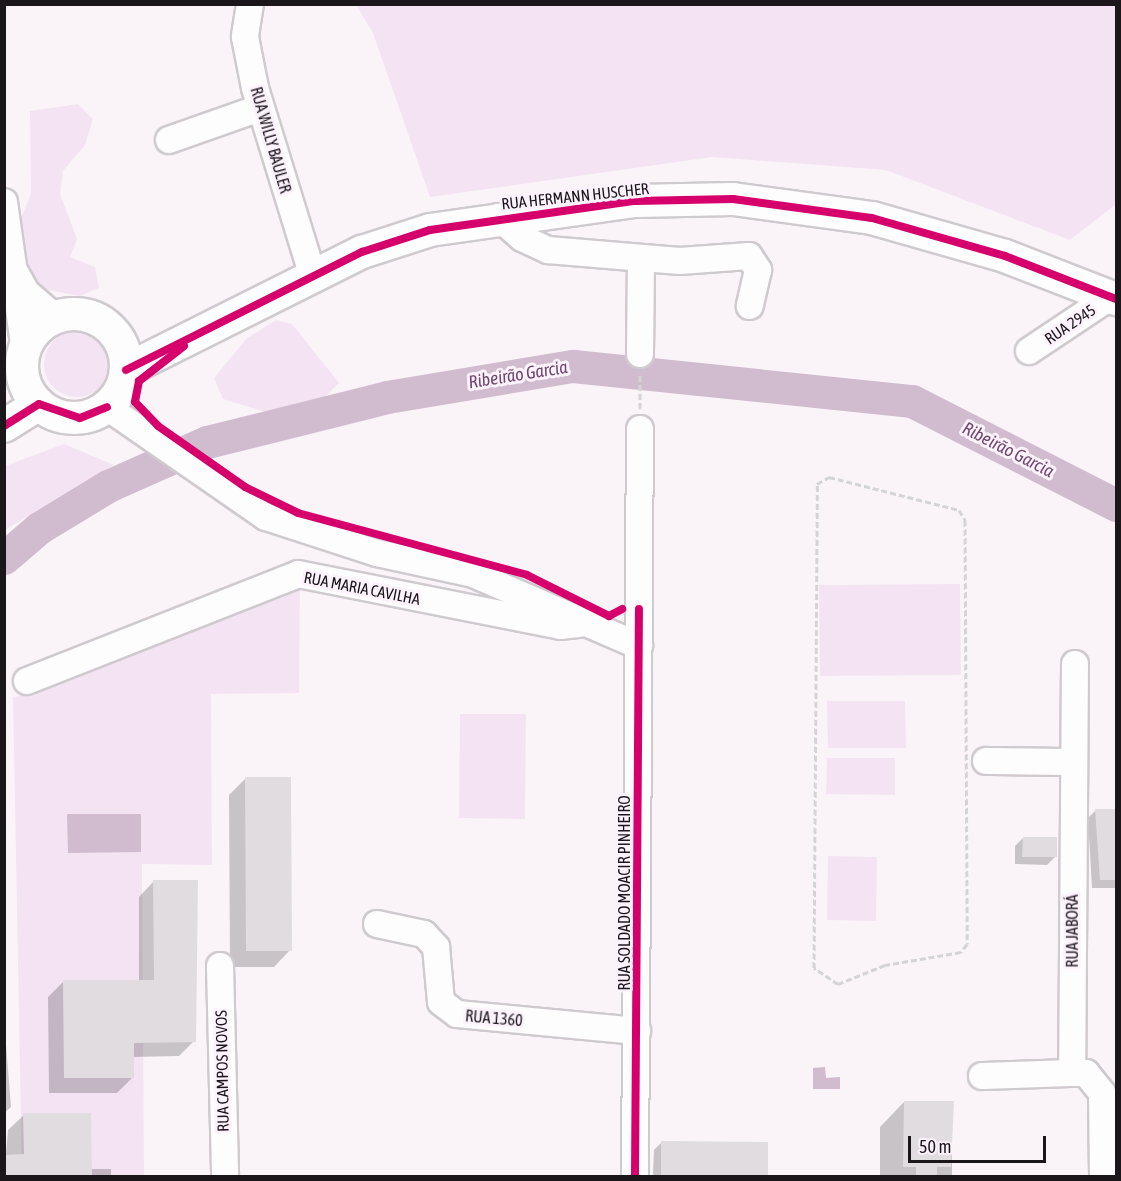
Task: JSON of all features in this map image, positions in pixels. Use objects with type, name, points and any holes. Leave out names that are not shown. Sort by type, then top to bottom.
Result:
[{"type":"main road","name":"RUA HERMANN HUSCHER","points":[[126,370],[312,273],[430,230],[498,217],[635,201],[733,198],[803,205],[1005,256],[1113,298]]},
{"type":"main road","points":[[92,316],[116,334],[126,370],[120,391],[107,407],[80,418],[39,404],[24,380],[25,351],[36,330],[55,317],[92,316]]},
{"type":"main road","name":"RUA HERMANN HUSCHER","points":[[116,334],[193,335]]},
{"type":"main road","points":[[4,426],[39,404]]},
{"type":"street","name":"RUA WILLY BAULER","points":[[250,4],[245,37],[261,108],[312,273]]},
{"type":"street","points":[[169,140],[261,108]]},
{"type":"street","points":[[4,202],[25,351]]},
{"type":"street","points":[[498,217],[522,238],[548,250],[640,258],[749,256],[758,270],[750,306]]},
{"type":"street","points":[[640,258],[640,354]]},
{"type":"street","points":[[13,269],[26,292],[55,317]]},
{"type":"street","name":"RUA 2945","points":[[1029,351],[1113,298]]},
{"type":"street","points":[[107,407],[230,496],[293,528],[473,574],[586,623]]},
{"type":"street","name":"RUA SOLDADO MOACIR PINHEIRO","points":[[635,1176],[640,429]]},
{"type":"street","name":"RUA MARIA CAVILHA","points":[[27,681],[298,574],[560,626],[586,623],[639,646]]},
{"type":"street","name":"RUA JABORÁ","points":[[1072,1073],[1072,762],[1075,664]]},
{"type":"street","points":[[986,761],[1072,762]]},
{"type":"street","name":"RUA 1360","points":[[377,924],[424,934],[436,947],[441,1002],[457,1014],[637,1031]]},
{"type":"street","name":"RUA CAMPOS NOVOS","points":[[220,966],[225,1176]]},
{"type":"street","points":[[982,1076],[1086,1073],[1102,1092],[1103,1176]]},
{"type":"path","points":[[640,354],[640,429]]},
{"type":"path","points":[[829,477],[959,510],[965,520],[968,945],[961,952],[885,965],[838,984],[814,968],[817,484],[829,477]]},
{"type":"shaded area","points":[[356,5],[1116,5],[1116,204],[1070,240],[886,170],[712,157],[430,197],[373,33]]},
{"type":"shaded area","points":[[78,104],[93,119],[85,145],[63,171],[60,194],[77,239],[70,257],[95,267],[99,288],[80,296],[38,288],[23,254],[20,220],[31,194],[30,111]]},
{"type":"shaded area","points":[[276,320],[292,324],[339,383],[324,398],[268,413],[223,399],[214,378],[246,339]]},
{"type":"shaded area","points":[[77,331],[90,334],[100,341],[107,351],[110,364],[107,377],[100,387],[90,394],[77,397],[64,394],[54,387],[47,377],[44,364],[47,351],[54,341],[64,334]]},
{"type":"shaded area","points":[[64,444],[114,465],[5,530],[5,466]]},
{"type":"shaded area","points":[[300,579],[299,693],[211,694],[212,865],[142,864],[144,1176],[22,1176],[13,698]]},
{"type":"shaded area","points":[[960,584],[961,675],[820,676],[819,585]]},
{"type":"shaded area","points":[[827,701],[905,701],[906,748],[828,748]]},
{"type":"shaded area","points":[[460,714],[526,714],[525,819],[459,818]]},
{"type":"shaded area","points":[[827,758],[895,758],[895,795],[826,794]]},
{"type":"shaded area","points":[[67,814],[141,814],[141,852],[68,853]]},
{"type":"shaded area","points":[[828,856],[877,857],[876,921],[827,920]]},
{"type":"shaded area","points":[[825,1067],[826,1078],[840,1077],[840,1089],[813,1089],[813,1068]]},
{"type":"building","points":[[245,777],[291,777],[292,951],[246,951]]},
{"type":"building","points":[[1095,809],[1116,809],[1116,880],[1100,880]]},
{"type":"building","points":[[1023,837],[1057,837],[1057,857],[1022,857]]},
{"type":"building","points":[[153,880],[198,880],[196,1042],[134,1043],[134,1078],[64,1078],[63,980],[154,980]]},
{"type":"building","points":[[904,1101],[954,1101],[951,1167],[937,1167],[937,1176],[916,1176],[916,1167],[903,1167]]},
{"type":"building","points":[[23,1113],[91,1113],[92,1176],[4,1176],[4,1155],[24,1154]]},
{"type":"building","points":[[661,1141],[768,1142],[768,1176],[661,1176]]},
{"type":"waterway","name":"Ribeirão Garcia","points":[[4,558],[39,528],[108,486],[207,442],[387,397],[573,366],[912,401],[1116,505]]},
{"type":"cycle path","points":[[126,370],[362,252],[430,230],[635,201],[733,199],[872,218],[1005,256],[1116,299]]},
{"type":"cycle path","points":[[184,346],[139,381],[135,402],[158,426],[245,487],[298,513],[527,575],[609,616],[622,609]]},
{"type":"cycle path","points":[[4,426],[39,404],[80,418],[107,407]]},
{"type":"cycle path","points":[[635,1176],[639,609]]}]
